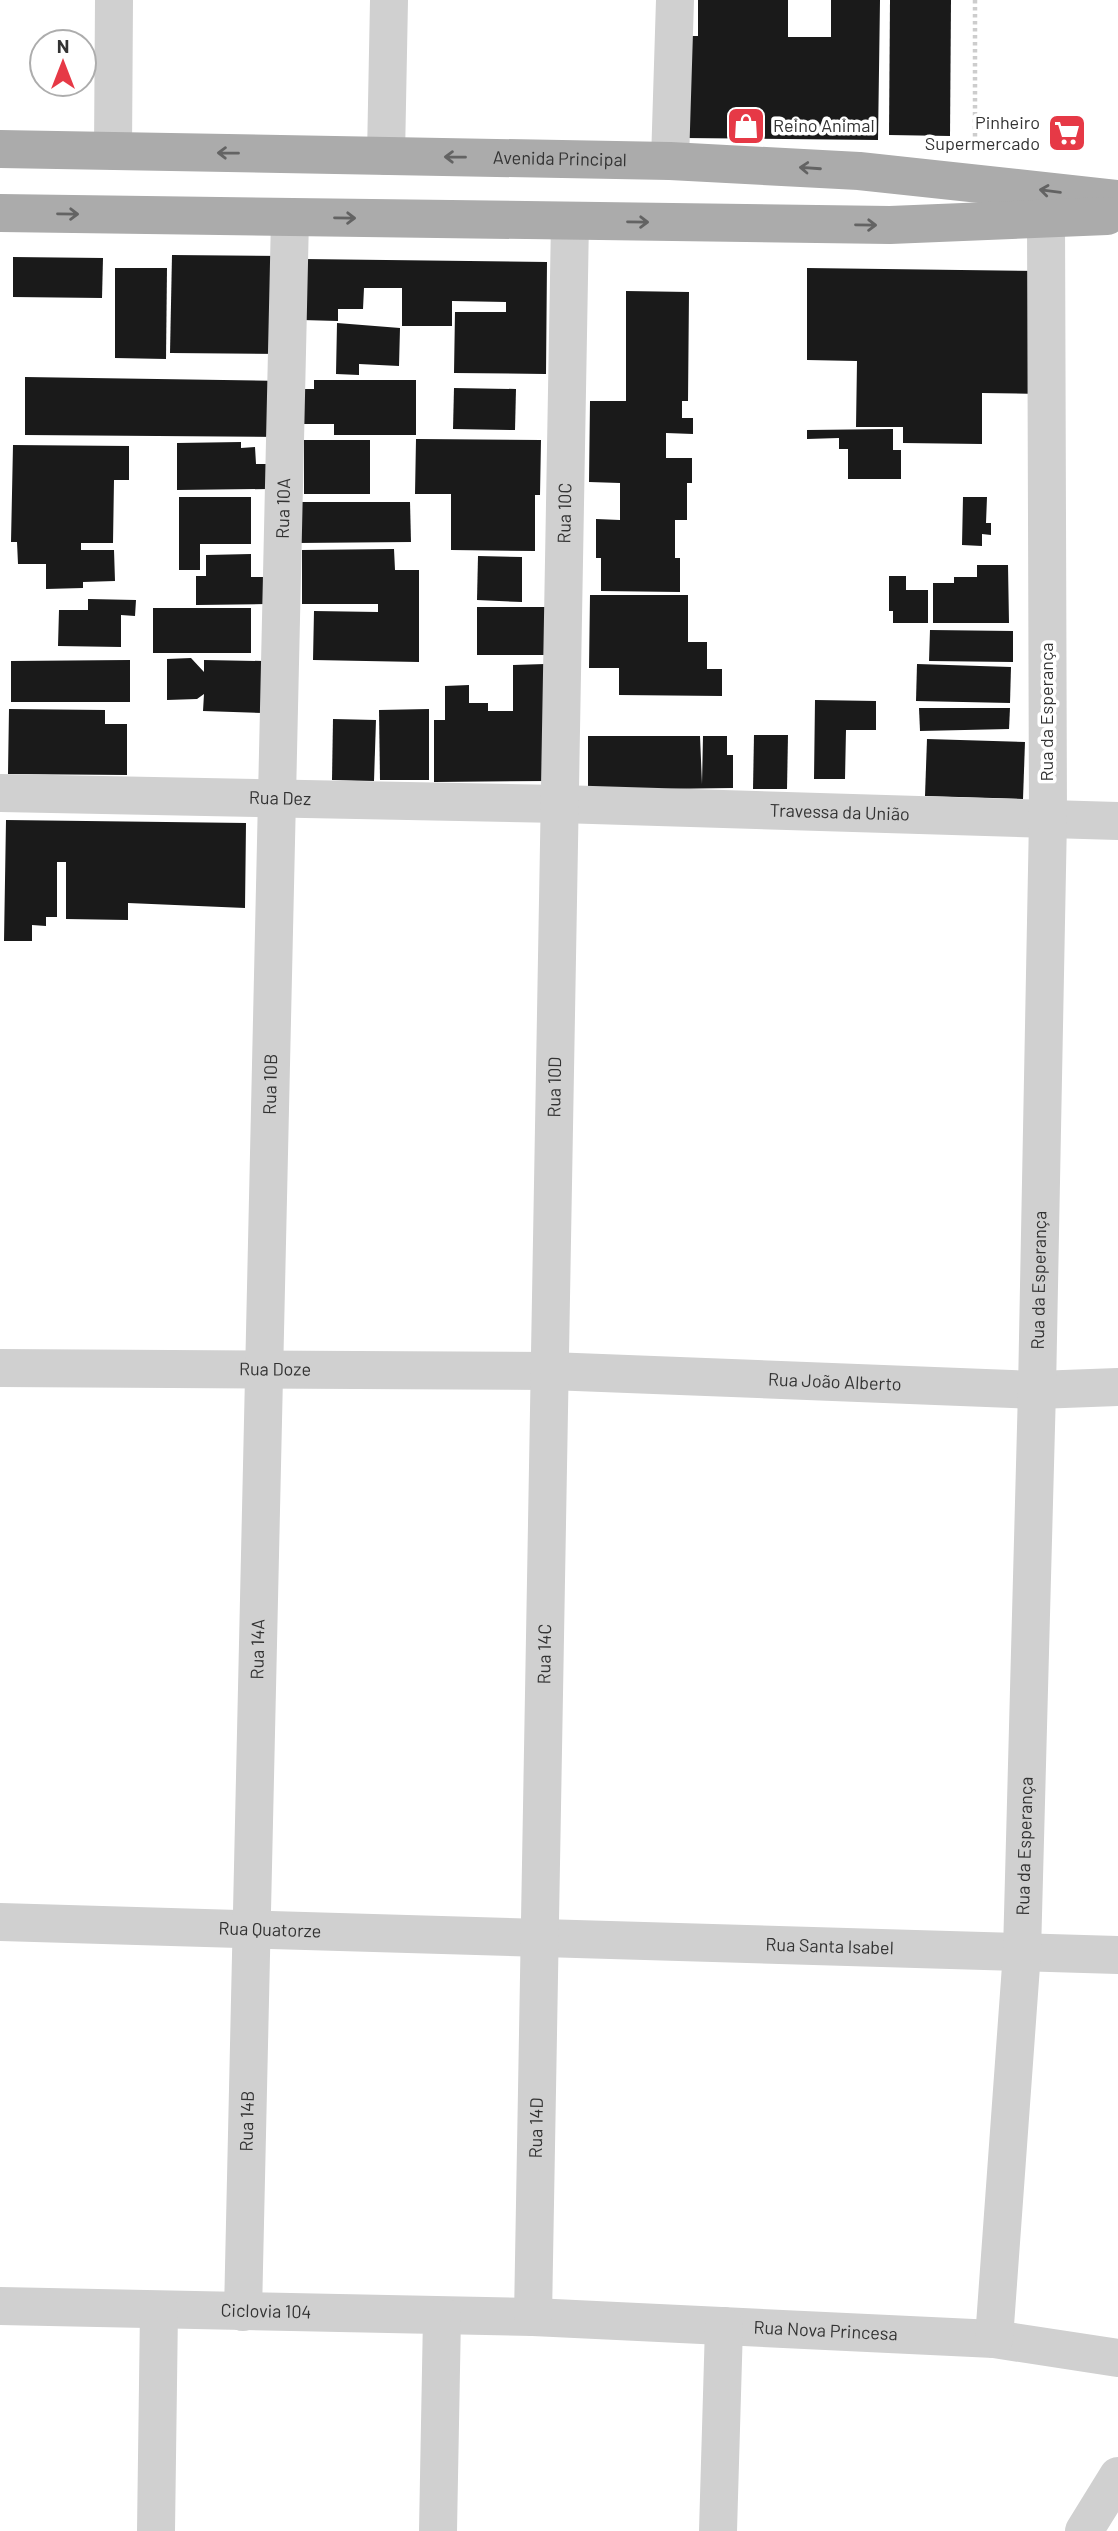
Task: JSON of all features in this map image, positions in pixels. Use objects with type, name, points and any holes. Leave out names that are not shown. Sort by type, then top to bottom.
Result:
[{"type":"main road","name":"Avenida Principal","points":[[0,149],[670,161],[800,167],[975,182],[1118,199]]},
{"type":"main road","points":[[0,213],[890,225],[1118,216]]},
{"type":"street","points":[[113,151],[114,0]]},
{"type":"street","points":[[387,156],[389,0]]},
{"type":"street","points":[[670,161],[675,0]]},
{"type":"street","name":"Rua 10A","points":[[277,798],[290,218]]},
{"type":"street","name":"Rua da Esperança","points":[[994,2339],[1022,1952],[1037,1390],[1048,818],[1046,219]]},
{"type":"street","name":"Rua 10C","points":[[560,804],[570,221]]},
{"type":"street","name":"Rua Dez","points":[[0,793],[560,804]]},
{"type":"street","name":"Rua 10B","points":[[264,1370],[277,798]]},
{"type":"street","name":"Travessa da União","points":[[560,804],[1118,821]]},
{"type":"street","name":"Rua 10D","points":[[550,1371],[560,804]]},
{"type":"street","name":"Rua Doze","points":[[0,1368],[550,1371]]},
{"type":"street","name":"Rua 14A","points":[[251,1929],[264,1370]]},
{"type":"street","name":"Rua João Alberto","points":[[550,1371],[1037,1390],[1118,1387]]},
{"type":"street","name":"Rua 14C","points":[[540,1938],[550,1371]]},
{"type":"street","name":"Rua Quatorze","points":[[0,1922],[540,1938]]},
{"type":"street","name":"Rua 14B","points":[[243,2312],[251,1929]]},
{"type":"street","name":"Rua Santa Isabel","points":[[540,1938],[1118,1955]]},
{"type":"street","name":"Rua 14D","points":[[533,2317],[540,1938]]},
{"type":"street","name":"Ciclovia 104","points":[[0,2306],[533,2317]]},
{"type":"street","points":[[156,2531],[159,2310]]},
{"type":"street","points":[[438,2531],[442,2316]]},
{"type":"street","name":"Rua Nova Princesa","points":[[533,2317],[994,2339],[1118,2358]]},
{"type":"street","points":[[718,2531],[724,2326]]},
{"type":"street","points":[[1084,2531],[1118,2476]]},
{"type":"path","points":[[975,0],[975,182]]},
{"type":"building","points":[[698,0],[788,0],[788,37],[831,37],[831,0],[880,0],[878,140],[684,138],[685,36],[698,36]]},
{"type":"building","points":[[890,0],[951,0],[950,136],[889,135]]},
{"type":"building","points":[[172,255],[285,256],[284,354],[170,353]]},
{"type":"building","points":[[13,257],[103,258],[102,298],[13,297]]},
{"type":"building","points":[[303,259],[547,262],[546,374],[454,373],[455,312],[506,312],[506,302],[452,301],[452,326],[402,326],[402,288],[364,288],[363,309],[338,309],[338,321],[302,320]]},
{"type":"building","points":[[115,268],[167,268],[166,359],[115,358]]},
{"type":"building","points":[[807,268],[1042,271],[1041,394],[982,393],[982,444],[903,443],[903,427],[856,427],[857,361],[807,360]]},
{"type":"building","points":[[626,291],[689,292],[688,401],[682,401],[682,418],[693,418],[693,434],[666,433],[666,458],[692,458],[692,483],[687,483],[687,520],[675,520],[675,558],[680,558],[680,592],[601,591],[601,558],[596,558],[596,519],[620,520],[620,483],[589,482],[590,401],[626,401]]},
{"type":"building","points":[[337,323],[400,328],[399,366],[359,364],[359,375],[336,374]]},
{"type":"building","points":[[25,377],[283,381],[282,437],[25,435]]},
{"type":"building","points":[[314,380],[416,380],[416,435],[334,435],[334,424],[299,424],[299,389],[314,389]]},
{"type":"building","points":[[454,388],[516,389],[515,430],[453,429]]},
{"type":"building","points":[[893,429],[893,450],[901,450],[901,479],[848,479],[848,449],[839,449],[839,438],[807,439],[807,430]]},
{"type":"building","points":[[416,439],[541,440],[540,495],[535,495],[535,551],[451,550],[451,494],[415,494]]},
{"type":"building","points":[[304,440],[370,440],[370,494],[304,494]]},
{"type":"building","points":[[241,442],[241,448],[255,447],[256,464],[267,464],[267,489],[177,490],[177,443]]},
{"type":"building","points":[[13,445],[129,446],[129,480],[114,480],[113,543],[81,543],[81,550],[114,550],[115,581],[83,582],[83,588],[46,589],[46,564],[18,564],[17,542],[11,542]]},
{"type":"building","points":[[179,497],[251,497],[251,544],[200,544],[200,570],[179,570]]},
{"type":"building","points":[[963,497],[987,497],[986,523],[991,523],[991,535],[982,534],[982,546],[962,545]]},
{"type":"building","points":[[297,502],[410,502],[411,542],[297,543]]},
{"type":"building","points":[[394,549],[395,570],[419,570],[419,662],[313,660],[314,611],[378,612],[378,604],[302,604],[302,550]]},
{"type":"building","points":[[251,554],[251,577],[266,577],[266,604],[196,605],[196,576],[206,576],[206,555]]},
{"type":"building","points":[[478,556],[522,557],[522,602],[477,600]]},
{"type":"building","points":[[977,565],[1008,565],[1009,623],[933,623],[933,583],[954,583],[954,577],[977,577]]},
{"type":"building","points":[[889,576],[906,576],[906,590],[928,590],[928,623],[893,623],[893,611],[889,611]]},
{"type":"building","points":[[590,595],[688,595],[688,642],[707,642],[707,669],[722,669],[722,696],[619,695],[619,668],[589,668]]},
{"type":"building","points":[[88,599],[136,600],[135,616],[121,615],[121,647],[58,646],[59,610],[88,610]]},
{"type":"building","points":[[477,607],[549,607],[549,655],[477,655]]},
{"type":"building","points":[[153,608],[251,608],[251,653],[153,653]]},
{"type":"building","points":[[930,630],[1013,631],[1013,662],[929,661]]},
{"type":"building","points":[[191,658],[204,672],[204,660],[263,661],[262,713],[203,711],[204,694],[197,699],[167,700],[167,659]]},
{"type":"building","points":[[130,660],[130,702],[11,702],[11,661]]},
{"type":"building","points":[[545,664],[546,781],[434,782],[434,720],[445,720],[445,686],[469,685],[469,703],[488,703],[488,711],[513,711],[513,665]]},
{"type":"building","points":[[917,664],[1011,667],[1010,703],[916,701]]},
{"type":"building","points":[[815,700],[876,701],[876,730],[846,730],[845,779],[814,779]]},
{"type":"building","points":[[919,708],[1010,708],[1009,729],[920,731]]},
{"type":"building","points":[[9,709],[105,710],[105,724],[127,724],[127,775],[8,774]]},
{"type":"building","points":[[429,709],[429,780],[380,780],[379,710]]},
{"type":"building","points":[[333,719],[376,720],[374,781],[332,780]]},
{"type":"building","points":[[754,735],[788,735],[787,789],[753,789]]},
{"type":"building","points":[[588,736],[700,736],[702,784],[703,736],[727,736],[727,755],[733,755],[733,788],[588,790]]},
{"type":"building","points":[[927,739],[1025,742],[1023,799],[925,796]]},
{"type":"building","points":[[6,820],[246,823],[245,908],[128,903],[128,920],[66,919],[66,862],[57,862],[57,917],[46,917],[46,926],[32,925],[32,941],[4,941]]},
{"type":"place","name":"Reino Animal","points":[[746,126]]},
{"type":"place","name":"Pinheiro Supermercado","points":[[1067,133]]}]
